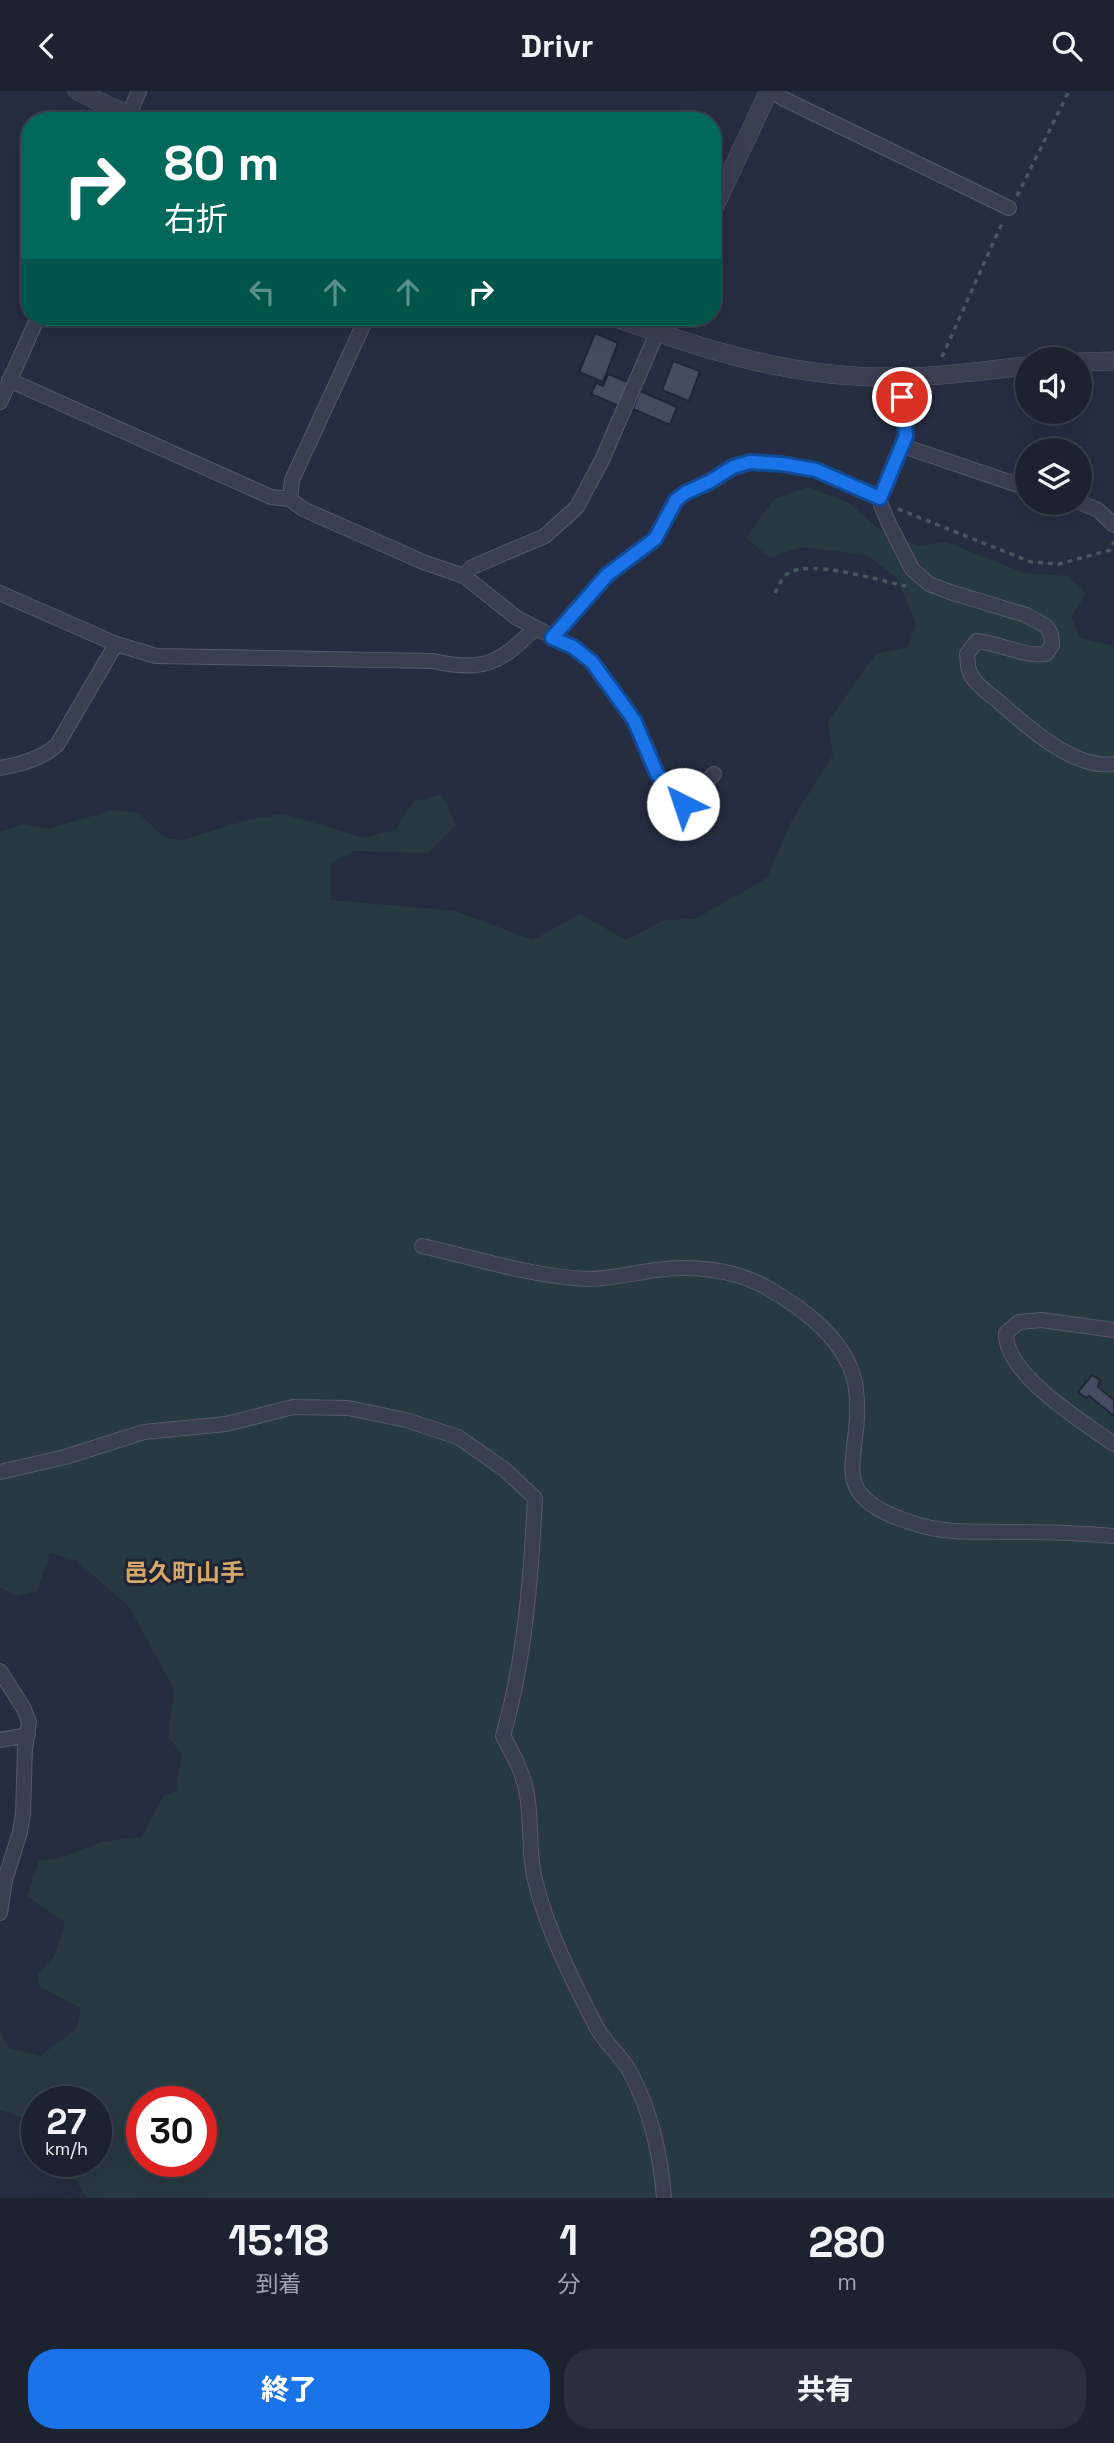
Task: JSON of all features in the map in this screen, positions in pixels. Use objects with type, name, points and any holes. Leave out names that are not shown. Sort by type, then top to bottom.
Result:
[{"type":"street","points":[[77,91],[118,112]]},
{"type":"street","points":[[134,112],[139,91]]},
{"type":"street","points":[[721,194],[771,91],[1009,208]]},
{"type":"street","points":[[0,402],[34,326]]},
{"type":"street","points":[[290,499],[292,479],[363,326]]},
{"type":"street","points":[[464,576],[472,567],[545,536],[577,507],[602,460],[661,326]]},
{"type":"street","points":[[663,326],[711,351],[766,365],[825,375],[899,377],[1015,367]]},
{"type":"street","points":[[1092,362],[1114,361]]},
{"type":"street","points":[[881,501],[906,436],[899,377]]},
{"type":"street","points":[[9,380],[271,497],[290,499],[303,509],[327,520],[423,562],[450,569],[464,576],[496,604],[534,629],[573,647],[592,662],[634,720],[657,774],[683,804],[714,774]]},
{"type":"street","points":[[903,446],[1015,484]]},
{"type":"street","points":[[552,638],[607,575],[655,539],[676,500],[685,493],[733,467],[750,462],[816,470],[881,501],[912,569],[929,584],[950,593],[1026,615],[1046,626],[1051,634],[1052,645],[1046,655],[1035,656],[977,641],[967,653],[969,670],[979,685],[1034,732],[1066,752],[1087,761],[1114,764]]},
{"type":"street","points":[[1092,507],[1114,524]]},
{"type":"street","points":[[0,593],[116,644],[156,656],[433,661],[459,667],[481,666],[496,661],[514,649],[534,629]]},
{"type":"street","points":[[0,768],[25,763],[48,753],[57,744],[116,644]]},
{"type":"street","points":[[422,1246],[557,1276],[614,1278],[687,1267],[731,1273],[762,1285],[799,1308],[827,1333],[846,1358],[856,1387],[857,1412],[850,1465],[854,1485],[869,1503],[921,1526],[957,1531],[1114,1536]]},
{"type":"street","points":[[1114,1330],[1042,1320],[1019,1322],[1006,1333],[1006,1343],[1018,1364],[1047,1397],[1114,1444]]},
{"type":"street","points":[[0,1472],[65,1457],[144,1432],[226,1424],[293,1406],[348,1408],[406,1420],[458,1437],[504,1469],[535,1498],[525,1630],[512,1706],[503,1736],[515,1757],[527,1794],[530,1851],[543,1910],[598,2031],[629,2069],[648,2116],[662,2167],[664,2198]]},
{"type":"street","points":[[0,1671],[29,1722],[25,1749],[23,1813],[5,1880],[0,1913]]},
{"type":"street","points":[[0,1740],[28,1735]]},
{"type":"path","points":[[934,375],[1009,208],[1069,91]]},
{"type":"path","points":[[881,501],[1031,562],[1059,564],[1110,550],[1114,542]]},
{"type":"path","points":[[775,593],[785,575],[799,569],[828,570],[908,586]]},
{"type":"shaded area","points":[[808,487],[849,503],[886,535],[920,546],[946,542],[1024,573],[1067,576],[1086,594],[1071,617],[1080,638],[1114,646],[1114,2198],[87,2198],[74,2177],[112,2177],[112,2086],[21,2086],[21,2117],[0,2110],[0,2031],[8,2048],[40,2056],[76,2029],[81,2008],[40,1987],[38,1974],[55,1955],[65,1922],[27,1896],[39,1860],[58,1859],[104,1841],[142,1837],[163,1796],[176,1791],[182,1754],[168,1737],[174,1689],[129,1607],[76,1560],[50,1553],[37,1591],[16,1596],[0,1587],[0,832],[24,824],[49,829],[112,810],[138,813],[165,838],[182,840],[248,820],[284,814],[364,838],[395,830],[413,802],[442,794],[456,825],[428,853],[354,851],[331,863],[331,900],[455,911],[533,940],[580,914],[626,940],[665,920],[695,919],[767,878],[791,822],[833,755],[828,721],[876,654],[908,647],[916,624],[896,577],[866,555],[801,547],[770,558],[746,538],[774,499]]},
{"type":"building","points":[[595,333],[618,343],[603,382],[579,372]]},
{"type":"building","points":[[673,361],[700,371],[689,401],[662,390]]},
{"type":"building","points":[[608,374],[630,383],[619,406],[591,394],[596,383],[603,386]]},
{"type":"building","points":[[640,391],[677,407],[670,425],[633,409]]},
{"type":"building","points":[[1092,1375],[1100,1380],[1098,1387],[1114,1400],[1114,1416],[1089,1396],[1086,1398],[1078,1392]]},
{"type":"district","name":"邑久町山手","points":[[184,1572]]},
{"type":"route","points":[[683,804],[657,774],[634,720],[607,687],[592,662],[573,647],[552,638],[607,575],[655,539],[676,500],[733,467],[750,462],[816,470],[880,498],[906,436],[902,397]]}]
